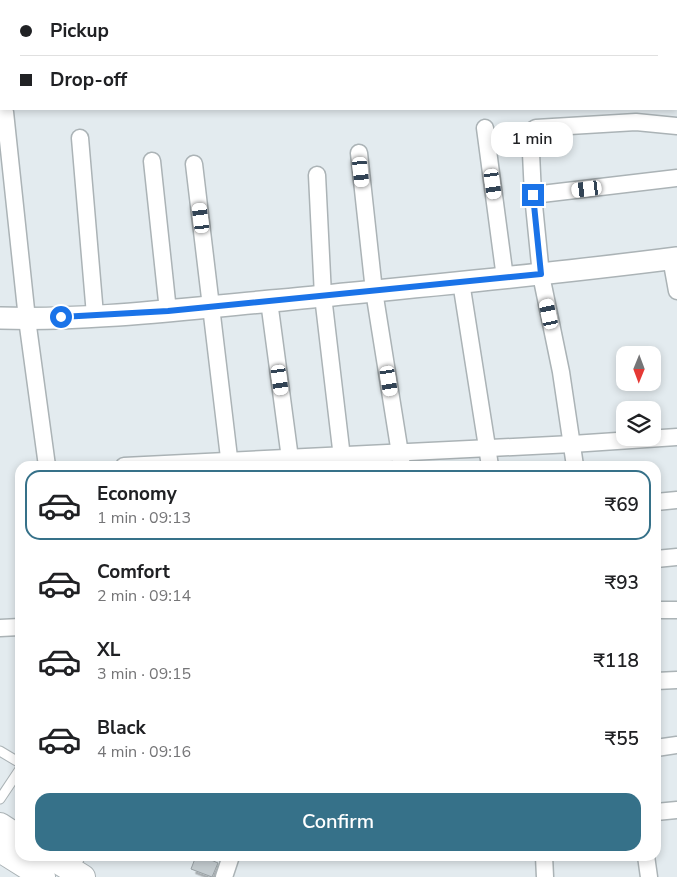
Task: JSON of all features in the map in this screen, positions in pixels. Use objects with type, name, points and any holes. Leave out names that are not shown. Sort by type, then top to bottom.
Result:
[{"type":"main road","points":[[0,825],[15,835]]},
{"type":"main road","points":[[0,850],[15,859]]},
{"type":"main road","points":[[18,861],[43,877]]},
{"type":"main road","points":[[59,861],[76,870]]},
{"type":"street","points":[[6,112],[27,319],[46,461]]},
{"type":"street","points":[[574,461],[560,372],[541,274],[533,195],[530,132],[533,128],[636,122],[677,126]]},
{"type":"street","points":[[485,128],[506,278]]},
{"type":"street","points":[[80,138],[95,315]]},
{"type":"street","points":[[359,153],[374,291],[401,460]]},
{"type":"street","points":[[152,161],[168,311]]},
{"type":"street","points":[[194,164],[230,461]]},
{"type":"street","points":[[317,176],[323,296],[343,461],[401,460],[488,448],[677,437]]},
{"type":"street","points":[[533,195],[677,178]]},
{"type":"street","points":[[0,318],[27,319],[168,311],[506,278],[674,258],[677,291]]},
{"type":"street","points":[[460,282],[489,461]]},
{"type":"street","points":[[268,301],[291,461]]},
{"type":"street","points":[[661,502],[677,500]]},
{"type":"street","points":[[661,558],[677,557]]},
{"type":"street","points":[[661,610],[677,610]]},
{"type":"street","points":[[0,628],[15,627]]},
{"type":"street","points":[[661,681],[677,680]]},
{"type":"street","points":[[661,747],[677,745]]},
{"type":"street","points":[[661,812],[677,810]]},
{"type":"street","points":[[224,877],[229,861]]},
{"type":"street","points":[[544,861],[545,877]]},
{"type":"street","points":[[647,861],[649,877]]},
{"type":"lane","points":[[0,751],[15,760]]},
{"type":"lane","points":[[0,799],[15,776]]},
{"type":"building","points":[[194,861],[213,861],[218,863],[212,877],[191,869]]},
{"type":"route","points":[[61,317],[168,311],[541,274],[533,195]]}]
